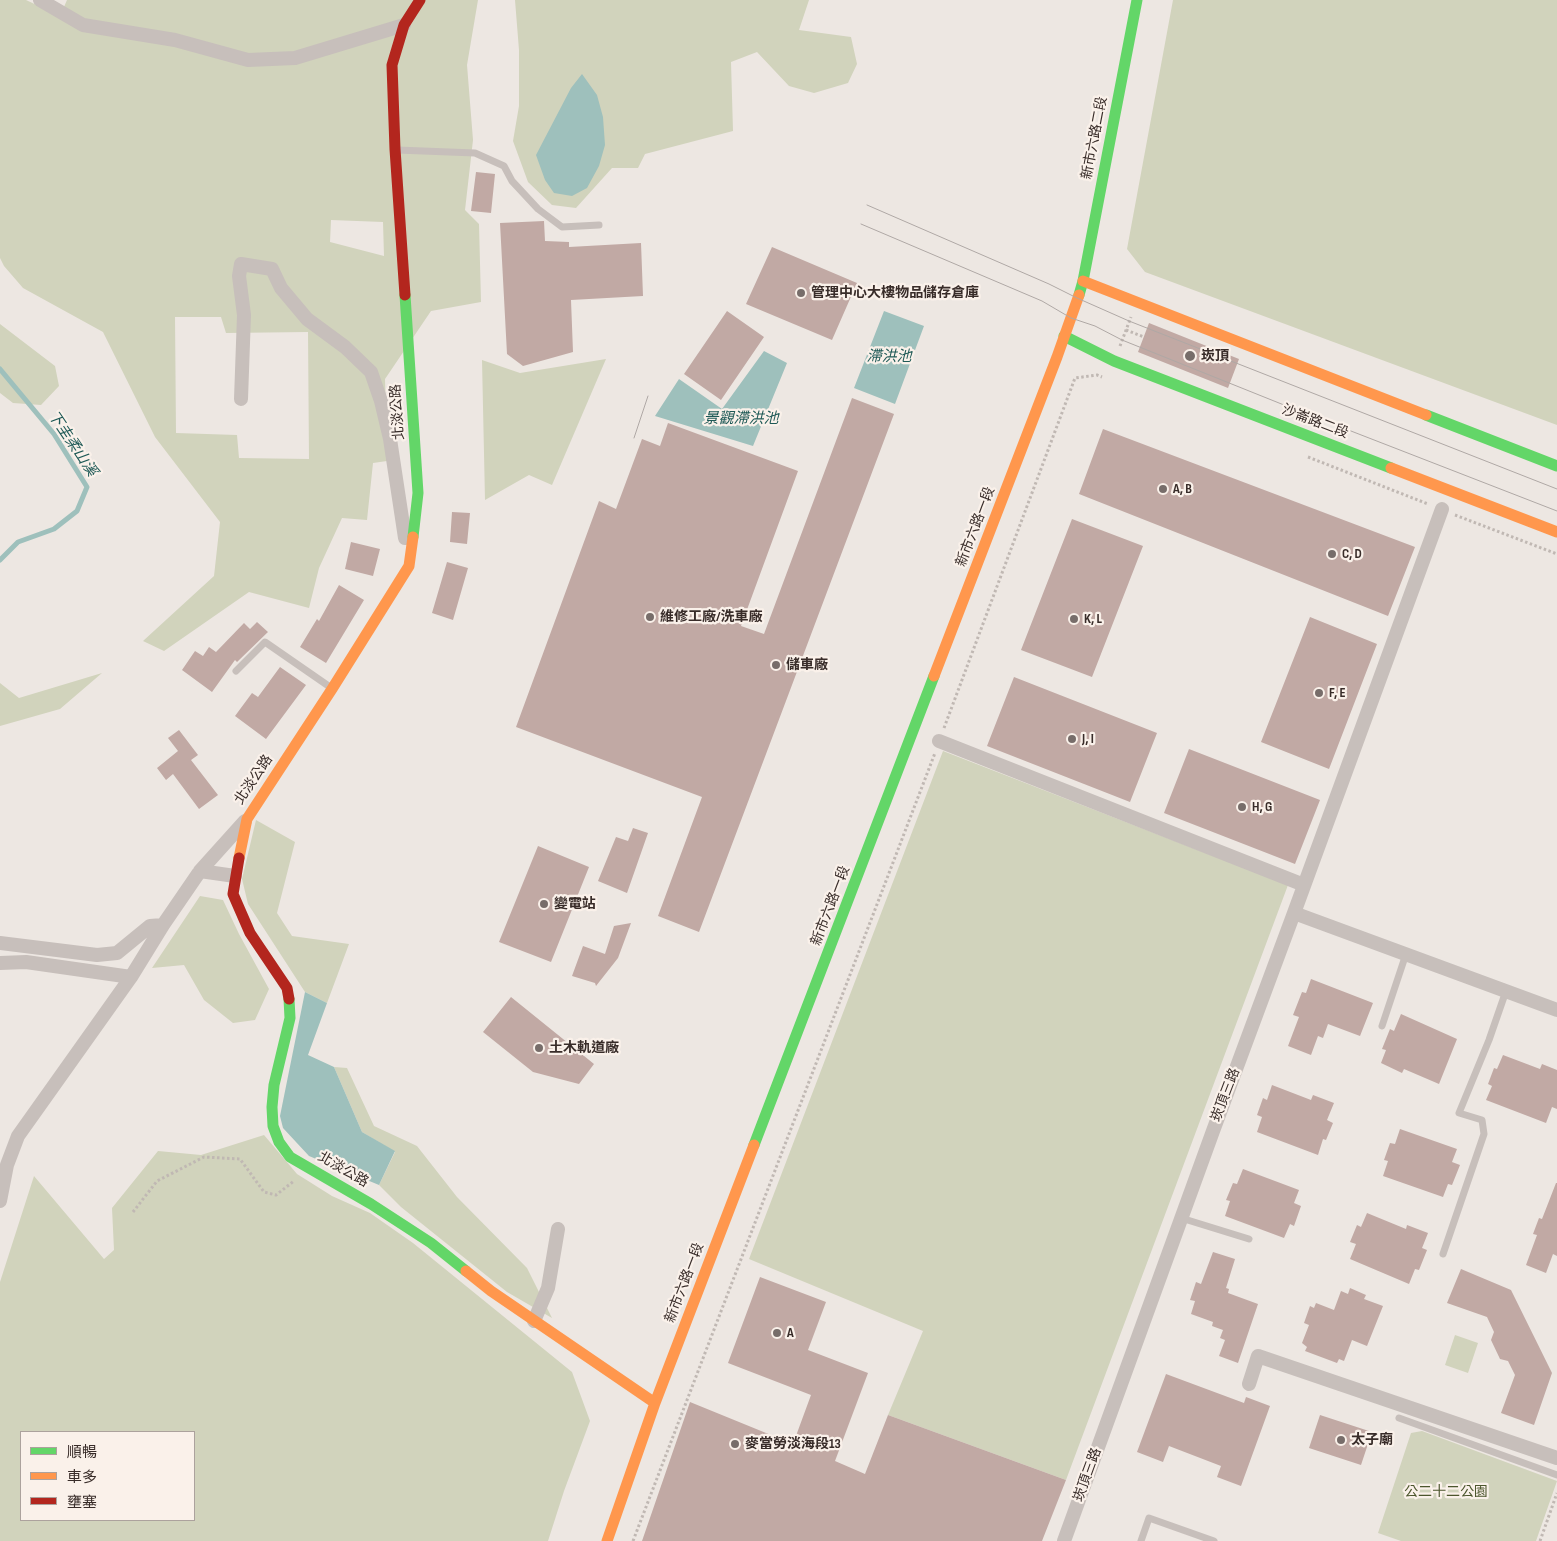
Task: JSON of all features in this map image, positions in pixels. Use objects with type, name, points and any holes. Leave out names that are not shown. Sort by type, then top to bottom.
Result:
[{"type":"street","points":[[40,0],[83,25],[175,40],[248,60],[295,58],[404,25]]},
{"type":"street","name":"北淡公路","points":[[420,0],[404,25],[392,64],[395,150],[418,493],[409,566],[247,819],[233,894],[250,933],[287,988],[290,1018],[274,1085],[272,1107],[273,1126],[279,1142],[290,1157],[371,1204],[431,1243],[491,1291],[655,1402]]},
{"type":"street","name":"新市六路二段","points":[[1082,281],[1137,0]]},
{"type":"street","points":[[241,399],[244,315],[240,276],[241,264],[272,269],[281,288],[307,319],[345,347],[372,372],[390,439],[409,566]]},
{"type":"street","points":[[1082,281],[1557,466]]},
{"type":"street","name":"新市六路一段","points":[[606,1541],[655,1402],[1058,358],[1082,281]]},
{"type":"street","name":"沙崙路二段","points":[[1064,336],[1114,361],[1557,532]]},
{"type":"street","name":"崁頂三路","points":[[1064,1541],[1442,509]]},
{"type":"street","points":[[939,741],[1304,885]]},
{"type":"street","points":[[0,1201],[7,1165],[18,1136],[131,977],[163,925],[200,871],[247,819]]},
{"type":"street","points":[[200,871],[235,876]]},
{"type":"street","points":[[1294,913],[1557,1010]]},
{"type":"street","points":[[0,943],[97,954],[117,953],[150,926],[163,925]]},
{"type":"street","points":[[0,963],[26,962],[131,977]]},
{"type":"street","points":[[534,1321],[548,1288],[558,1229]]},
{"type":"street","points":[[1249,1384],[1258,1356],[1557,1458]]},
{"type":"lane","points":[[395,150],[475,153],[504,166],[512,181],[538,209],[562,227],[599,225]]},
{"type":"lane","points":[[236,671],[265,642],[332,689]]},
{"type":"lane","points":[[1382,1026],[1406,954]]},
{"type":"lane","points":[[1443,1254],[1484,1134],[1482,1120],[1459,1113],[1489,1040],[1506,991]]},
{"type":"lane","points":[[1181,1218],[1249,1239]]},
{"type":"lane","points":[[1399,1418],[1557,1475]]},
{"type":"lane","points":[[1141,1541],[1149,1518],[1214,1541]]},
{"type":"path","points":[[1114,361],[1136,302]]},
{"type":"path","points":[[1126,330],[1144,337]]},
{"type":"path","points":[[633,1541],[939,741],[1075,378],[1096,375],[1106,378]]},
{"type":"path","points":[[1306,456],[1557,554]]},
{"type":"path","points":[[133,1212],[157,1181],[204,1157],[240,1159],[264,1192],[276,1195],[310,1168]]},
{"type":"path","points":[[1540,1541],[1557,1493]]},
{"type":"green space","points":[[0,0],[26,0],[60,16],[67,0],[478,0],[467,65],[473,140],[465,210],[479,224],[481,302],[431,311],[385,379],[387,461],[373,463],[367,520],[342,518],[319,568],[309,608],[249,592],[164,651],[143,641],[214,576],[220,522],[155,437],[103,332],[23,288],[4,266],[0,258]],"holes":[[[331,220],[383,222],[384,256],[330,242]],[[175,317],[221,317],[226,333],[308,332],[309,459],[239,458],[237,435],[176,433]]]},
{"type":"green space","points":[[515,0],[809,0],[799,30],[851,37],[857,64],[848,83],[814,93],[789,86],[757,52],[731,62],[733,131],[645,154],[638,168],[612,168],[576,208],[552,205],[528,182],[513,141],[519,106],[519,50]]},
{"type":"green space","points":[[1173,0],[1557,0],[1557,425],[1145,272],[1127,249]]},
{"type":"green space","points":[[0,324],[55,366],[59,386],[41,405],[13,403],[0,393]]},
{"type":"green space","points":[[606,359],[552,485],[529,475],[485,500],[482,360],[520,373]]},
{"type":"green space","points":[[102,673],[60,709],[0,726],[0,683],[19,698]]},
{"type":"green space","points":[[943,751],[1288,885],[1066,1480],[888,1415],[923,1331],[749,1259]]},
{"type":"green space","points":[[256,820],[295,842],[277,913],[292,936],[349,944],[327,1003],[305,992],[248,904],[242,879]]},
{"type":"green space","points":[[200,896],[223,900],[269,989],[255,1020],[233,1023],[204,1000],[184,965],[152,968]]},
{"type":"green space","points":[[334,1067],[347,1068],[374,1126],[417,1146],[457,1197],[527,1268],[552,1318],[507,1292],[401,1207],[379,1185],[395,1152],[362,1132]]},
{"type":"green space","points":[[264,1135],[297,1174],[332,1196],[370,1213],[413,1243],[572,1372],[590,1421],[548,1541],[0,1541],[0,1282],[34,1176],[104,1259],[114,1250],[112,1208],[158,1151],[201,1155]]},
{"type":"green space","points":[[1455,1335],[1478,1343],[1468,1373],[1445,1365]]},
{"type":"green space","name":"公二十二公園","points":[[1422,1431],[1557,1481],[1536,1541],[1401,1541],[1378,1533],[1411,1433]]},
{"type":"water","points":[[582,74],[597,95],[603,117],[605,145],[599,166],[587,188],[572,196],[554,193],[545,180],[536,155],[571,88]]},
{"type":"water","name":"滯洪池","points":[[884,311],[924,326],[895,404],[854,388]]},
{"type":"water","name":"景觀滯洪池","points":[[764,351],[787,363],[753,446],[655,416],[679,379],[722,409]]},
{"type":"water","points":[[305,992],[327,1003],[308,1055],[334,1067],[362,1132],[395,1151],[379,1185],[309,1156],[283,1128],[280,1116]]},
{"type":"building","points":[[476,172],[495,174],[491,213],[471,211]]},
{"type":"building","points":[[544,221],[545,241],[569,242],[569,247],[641,243],[643,296],[571,300],[573,352],[523,366],[507,354],[500,223]]},
{"type":"building","name":"管理中心大樓物品儲存倉庫","points":[[772,247],[857,283],[832,340],[746,304]]},
{"type":"building","points":[[727,311],[764,337],[721,400],[684,374]]},
{"type":"building","points":[[1149,323],[1239,359],[1228,388],[1138,352]]},
{"type":"building","name":"維修工廠/洗車廠","points":[[852,398],[894,414],[699,932],[658,916],[702,797],[516,727],[599,501],[616,509],[642,439],[660,446],[668,423],[798,471],[741,626],[764,634]]},
{"type":"building","points":[[1103,429],[1415,547],[1388,616],[1079,494]]},
{"type":"building","points":[[452,512],[470,513],[467,544],[450,542]]},
{"type":"building","name":"K, L","points":[[1072,519],[1143,546],[1092,677],[1021,650]]},
{"type":"building","points":[[351,542],[380,549],[373,576],[345,569]]},
{"type":"building","points":[[447,562],[468,568],[453,620],[432,613]]},
{"type":"building","points":[[339,585],[364,600],[326,663],[300,647],[317,619],[319,621]]},
{"type":"building","name":"F, E","points":[[1310,617],[1377,644],[1329,769],[1261,742]]},
{"type":"building","points":[[257,622],[268,632],[237,662],[235,660],[212,692],[182,670],[195,651],[203,656],[209,647],[216,652],[244,623],[250,629]]},
{"type":"building","points":[[280,667],[306,685],[266,739],[235,716],[252,693],[258,697]]},
{"type":"building","name":"J, I","points":[[1014,677],[1157,733],[1130,802],[987,746]]},
{"type":"building","points":[[179,730],[198,755],[191,760],[218,795],[199,809],[173,774],[166,780],[157,768],[178,751],[168,738]]},
{"type":"building","name":"H, G","points":[[1189,749],[1320,800],[1295,864],[1164,813]]},
{"type":"building","points":[[633,828],[648,833],[627,893],[598,881],[616,837],[628,841]]},
{"type":"building","name":"變電站","points":[[538,846],[589,867],[551,962],[499,942]]},
{"type":"building","points":[[631,923],[618,958],[596,986],[595,983],[572,976],[583,946],[605,954],[614,926]]},
{"type":"building","points":[[1311,979],[1373,1003],[1360,1036],[1328,1024],[1323,1038],[1318,1036],[1311,1055],[1288,1046],[1299,1017],[1293,1015],[1302,992],[1306,993]]},
{"type":"building","name":"土木軌道廠","points":[[511,997],[594,1064],[579,1084],[533,1072],[483,1032]]},
{"type":"building","points":[[1401,1014],[1457,1039],[1439,1084],[1404,1069],[1402,1073],[1381,1063],[1386,1050],[1382,1049],[1390,1029],[1394,1031]]},
{"type":"building","points":[[1503,1055],[1540,1069],[1542,1064],[1557,1070],[1557,1109],[1552,1107],[1546,1123],[1486,1100],[1492,1086],[1488,1084],[1494,1068],[1497,1069]]},
{"type":"building","points":[[1272,1085],[1311,1100],[1313,1095],[1334,1103],[1327,1120],[1333,1123],[1326,1140],[1323,1139],[1318,1155],[1257,1132],[1262,1117],[1257,1115],[1263,1098],[1267,1100]]},
{"type":"building","points":[[1400,1129],[1457,1149],[1452,1162],[1460,1165],[1452,1185],[1448,1184],[1443,1197],[1383,1176],[1388,1161],[1384,1160],[1390,1143],[1395,1144]]},
{"type":"building","points":[[1243,1169],[1299,1190],[1294,1203],[1301,1206],[1294,1226],[1290,1224],[1284,1238],[1225,1216],[1230,1201],[1226,1200],[1233,1183],[1237,1184]]},
{"type":"building","points":[[1556,1183],[1557,1256],[1553,1254],[1546,1273],[1526,1265],[1537,1235],[1533,1234],[1539,1218],[1542,1219]]},
{"type":"building","points":[[1367,1213],[1406,1229],[1407,1225],[1428,1233],[1422,1248],[1427,1250],[1419,1270],[1415,1269],[1409,1284],[1350,1259],[1356,1244],[1350,1242],[1357,1225],[1361,1227]]},
{"type":"building","points":[[1213,1252],[1235,1259],[1226,1288],[1229,1289],[1228,1293],[1258,1304],[1238,1363],[1219,1356],[1225,1340],[1220,1338],[1223,1330],[1212,1326],[1213,1322],[1191,1314],[1195,1301],[1190,1300],[1196,1282],[1201,1284]]},
{"type":"building","points":[[1461,1269],[1511,1290],[1552,1373],[1534,1425],[1501,1413],[1515,1375],[1508,1361],[1500,1359],[1491,1340],[1494,1332],[1487,1317],[1447,1303]]},
{"type":"building","name":"麥當勞淡海段13","points":[[760,1277],[826,1302],[808,1350],[868,1373],[835,1461],[865,1474],[888,1415],[1066,1480],[1042,1541],[642,1541],[690,1402],[793,1444],[811,1395],[728,1363]]},
{"type":"building","points":[[1350,1288],[1366,1295],[1364,1299],[1383,1306],[1367,1346],[1352,1340],[1344,1361],[1339,1359],[1337,1363],[1305,1351],[1307,1347],[1302,1343],[1309,1325],[1304,1323],[1310,1306],[1314,1308],[1316,1303],[1334,1310],[1341,1291],[1348,1294]]},
{"type":"building","points":[[1166,1374],[1244,1403],[1246,1397],[1270,1406],[1241,1486],[1217,1477],[1221,1466],[1169,1446],[1163,1462],[1137,1452]]},
{"type":"building","name":"太子廟","points":[[1320,1415],[1372,1432],[1361,1465],[1309,1448]]},
{"type":"waterway","name":"下圭柔山溪","points":[[0,369],[54,434],[87,487],[77,511],[54,529],[18,542],[0,560]]},
{"type":"tram line","points":[[867,205],[1129,321],[1557,489]]},
{"type":"tram line","points":[[861,224],[1042,301],[1071,318],[1095,326],[1122,340],[1557,511]]},
{"type":"tram line","points":[[634,438],[648,396]]},
{"type":"traffic: fast","points":[[1079,295],[1137,0]]},
{"type":"traffic: fast","points":[[405,295],[418,493],[413,537]]},
{"type":"traffic: fast","points":[[1064,336],[1114,361],[1391,468]]},
{"type":"traffic: fast","points":[[1426,415],[1557,466]]},
{"type":"traffic: fast","points":[[754,1145],[934,676]]},
{"type":"traffic: fast","points":[[289,999],[290,1018],[274,1085],[272,1107],[273,1126],[279,1142],[290,1157],[371,1204],[431,1243],[466,1271]]},
{"type":"traffic: slow","points":[[1083,281],[1426,415]]},
{"type":"traffic: slow","points":[[934,676],[1079,295]]},
{"type":"traffic: slow","points":[[1391,468],[1557,532]]},
{"type":"traffic: slow","points":[[239,858],[247,819],[409,566],[413,537]]},
{"type":"traffic: slow","points":[[655,1403],[754,1145]]},
{"type":"traffic: slow","points":[[466,1271],[491,1291],[655,1403],[607,1541]]},
{"type":"traffic: jam","points":[[405,295],[395,149],[392,65],[404,25],[420,0]]},
{"type":"traffic: jam","points":[[239,858],[233,894],[250,933],[287,988],[289,999]]},
{"type":"place","name":"管理中心大樓物品儲存倉庫","points":[[801,293]]},
{"type":"place","name":"崁頂","points":[[1190,356]]},
{"type":"place","name":"A, B","points":[[1163,489]]},
{"type":"place","name":"C, D","points":[[1332,554]]},
{"type":"place","name":"維修工廠/洗車廠","points":[[650,617]]},
{"type":"place","name":"K, L","points":[[1074,619]]},
{"type":"place","name":"儲車廠","points":[[776,665]]},
{"type":"place","name":"F, E","points":[[1319,693]]},
{"type":"place","name":"J, I","points":[[1072,739]]},
{"type":"place","name":"H, G","points":[[1242,807]]},
{"type":"place","name":"變電站","points":[[544,904]]},
{"type":"place","name":"土木軌道廠","points":[[539,1048]]},
{"type":"place","name":"A","points":[[777,1333]]},
{"type":"place","name":"太子廟","points":[[1341,1440]]},
{"type":"place","name":"麥當勞淡海段13","points":[[735,1444]]}]
